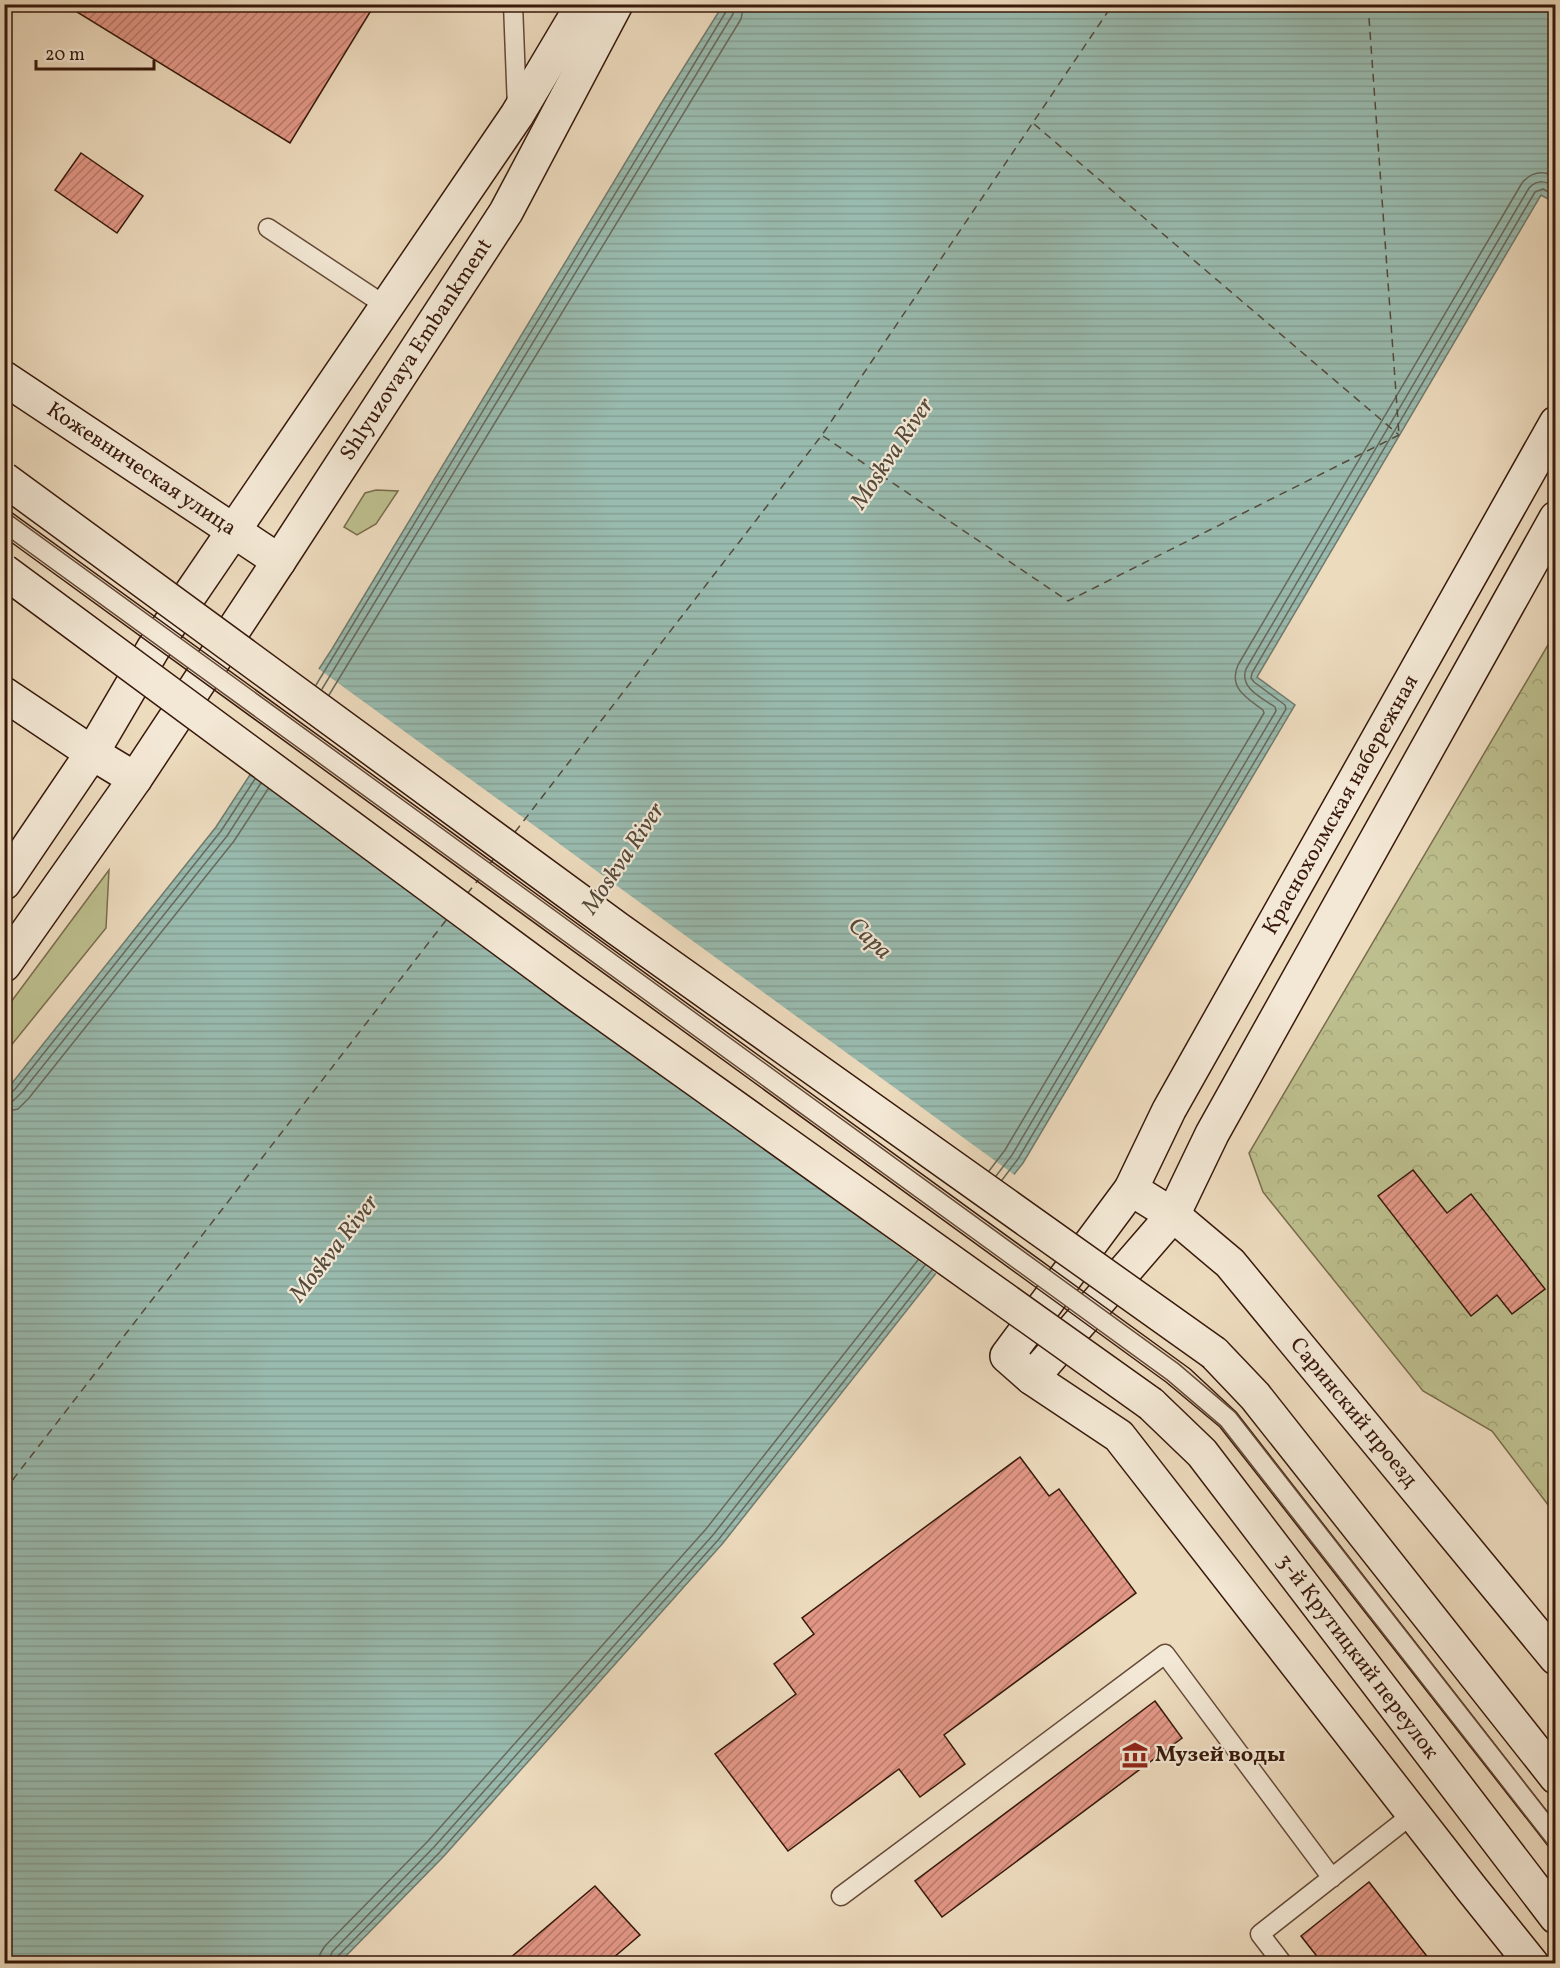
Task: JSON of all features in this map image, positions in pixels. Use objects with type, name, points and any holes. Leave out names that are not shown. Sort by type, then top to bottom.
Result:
[{"type":"main road","name":"Shlyuzovaya Embankment","points":[[4,883],[92,753],[153,649],[233,529],[517,115],[583,4]]},
{"type":"main road","name":"Shlyuzovaya Embankment","points":[[4,965],[135,779],[506,212],[616,4]]},
{"type":"main road","name":"Кожевническая улица","points":[[4,378],[279,561]]},
{"type":"main road","name":"Краснохолмская набережная","points":[[1032,1378],[1007,1356],[1131,1190],[1174,1101],[1556,423]]},
{"type":"main road","points":[[4,479],[618,929],[1214,1353],[1255,1396],[1556,1777]]},
{"type":"main road","points":[[1532,1964],[1119,1436],[1032,1378],[1173,1215],[1212,1134],[1556,518]]},
{"type":"main road","name":"3-й Крутицкий переулок","points":[[4,571],[572,991],[1151,1404],[1202,1453],[1556,1917]]},
{"type":"main road","points":[[4,694],[135,779]]},
{"type":"main road","name":"Саринский проезд","points":[[1131,1190],[1173,1215],[1236,1270],[1556,1658]]},
{"type":"lane","points":[[513,4],[517,115]]},
{"type":"lane","points":[[268,228],[386,306]]},
{"type":"lane","points":[[4,522],[1164,1365],[1219,1411],[1228,1419],[1556,1839]]},
{"type":"lane","points":[[841,1896],[1165,1654],[1332,1878]]},
{"type":"lane","points":[[1283,1964],[1260,1934],[1414,1813]]},
{"type":"green space","points":[[376,490],[398,491],[376,524],[357,535],[344,527],[365,493]]},
{"type":"green space","points":[[1555,633],[1555,1514],[1492,1431],[1423,1391],[1263,1192],[1249,1153]]},
{"type":"green space","points":[[109,870],[106,928],[5,1053],[5,1010]]},
{"type":"water","points":[[723,5],[1555,5],[1555,203],[1541,195],[1257,677],[1295,705],[1023,1163],[723,1543],[444,1856],[339,1963],[5,1964],[5,1092],[216,827],[332,649],[662,102]]},
{"type":"pier","points":[[316,667],[1016,1176],[938,1275],[248,773]]},
{"type":"building","points":[[64,4],[375,4],[290,143]]},
{"type":"building","points":[[81,153],[143,196],[117,233],[55,190]]},
{"type":"building","points":[[1413,1170],[1447,1213],[1471,1194],[1545,1289],[1512,1314],[1497,1295],[1471,1316],[1378,1196]]},
{"type":"building","points":[[1020,1457],[1049,1496],[1059,1489],[1136,1593],[944,1735],[965,1764],[920,1797],[899,1769],[788,1851],[715,1754],[796,1694],[774,1664],[814,1634],[802,1618]]},
{"type":"building","points":[[1155,1701],[1182,1738],[942,1917],[915,1881]]},
{"type":"building","points":[[1369,1882],[1433,1964],[1323,1964],[1301,1936]]},
{"type":"building","points":[[595,1886],[640,1935],[606,1964],[503,1964]]},
{"type":"ferry route","points":[[515,832],[822,435],[1113,4]]},
{"type":"ferry route","points":[[1368,4],[1399,435]]},
{"type":"ferry route","points":[[1034,124],[1399,435]]},
{"type":"ferry route","points":[[823,436],[1068,601],[1399,435]]},
{"type":"ferry route","points":[[489,865],[495,857]]},
{"type":"ferry route","points":[[467,894],[479,879]]},
{"type":"ferry route","points":[[4,1491],[447,919]]},
{"type":"tram line","points":[[4,507],[1190,1369],[1236,1412],[1556,1823]]},
{"type":"tram line","points":[[4,537],[1166,1382],[1220,1427],[1556,1856]]},
{"type":"place","name":"Музей воды","points":[[1135,1755]]},
{"type":"water label","name":"Moskva River","points":[[893,454]]},
{"type":"water label","name":"Moskva River","points":[[624,859]]},
{"type":"water label","name":"Сара","points":[[869,939]]},
{"type":"water label","name":"Moskva River","points":[[335,1249]]}]
